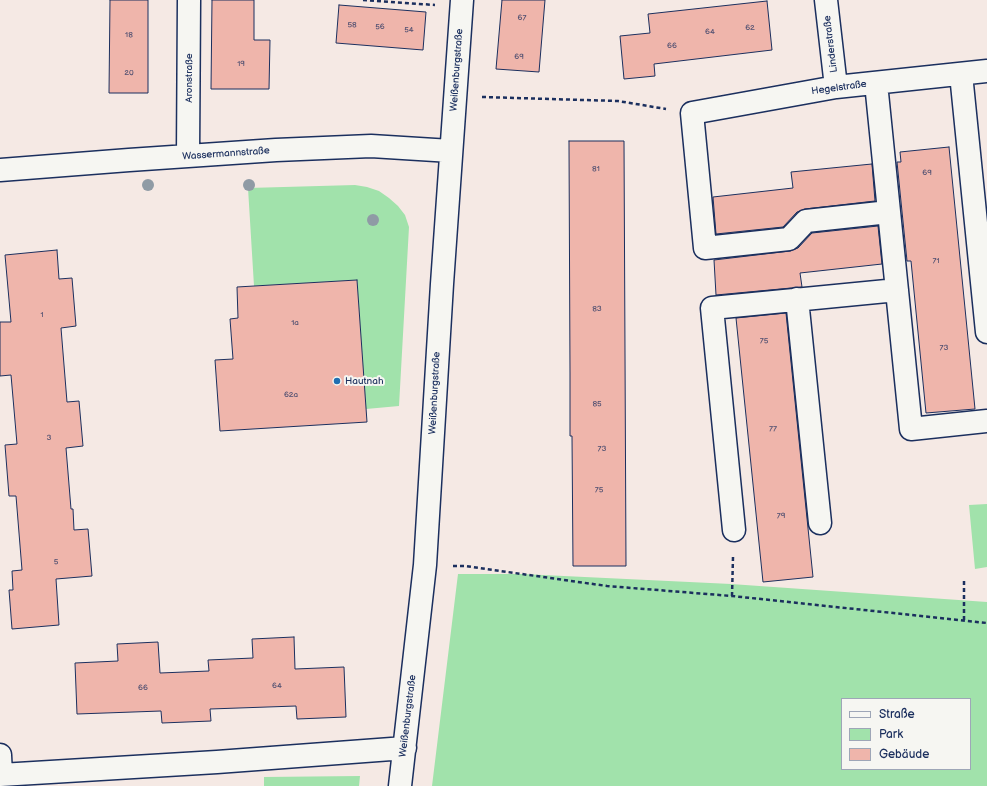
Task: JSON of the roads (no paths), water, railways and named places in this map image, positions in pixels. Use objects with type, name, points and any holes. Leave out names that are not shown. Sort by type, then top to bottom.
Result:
[{"type":"street","name":"Aronstraße","points":[[188,156],[189,0]]},
{"type":"street","name":"Linderstraße","points":[[826,0],[836,88]]},
{"type":"street","name":"Weißenburgstraße","points":[[400,786],[425,565],[442,278],[462,4]]},
{"type":"street","name":"Hegelstraße","points":[[889,212],[806,221],[789,239],[705,248],[692,113],[836,88],[987,71]]},
{"type":"street","points":[[961,74],[987,332]]},
{"type":"street","points":[[876,83],[911,429],[987,421]]},
{"type":"street","name":"Wassermannstraße","points":[[0,170],[276,150],[370,146],[451,151]]},
{"type":"street","points":[[734,530],[712,308],[897,290]]},
{"type":"street","points":[[797,299],[820,523]]},
{"type":"street","points":[[0,769],[225,761],[405,748]]},
{"type":"place","name":"Hautnah","points":[[337,381]]}]
